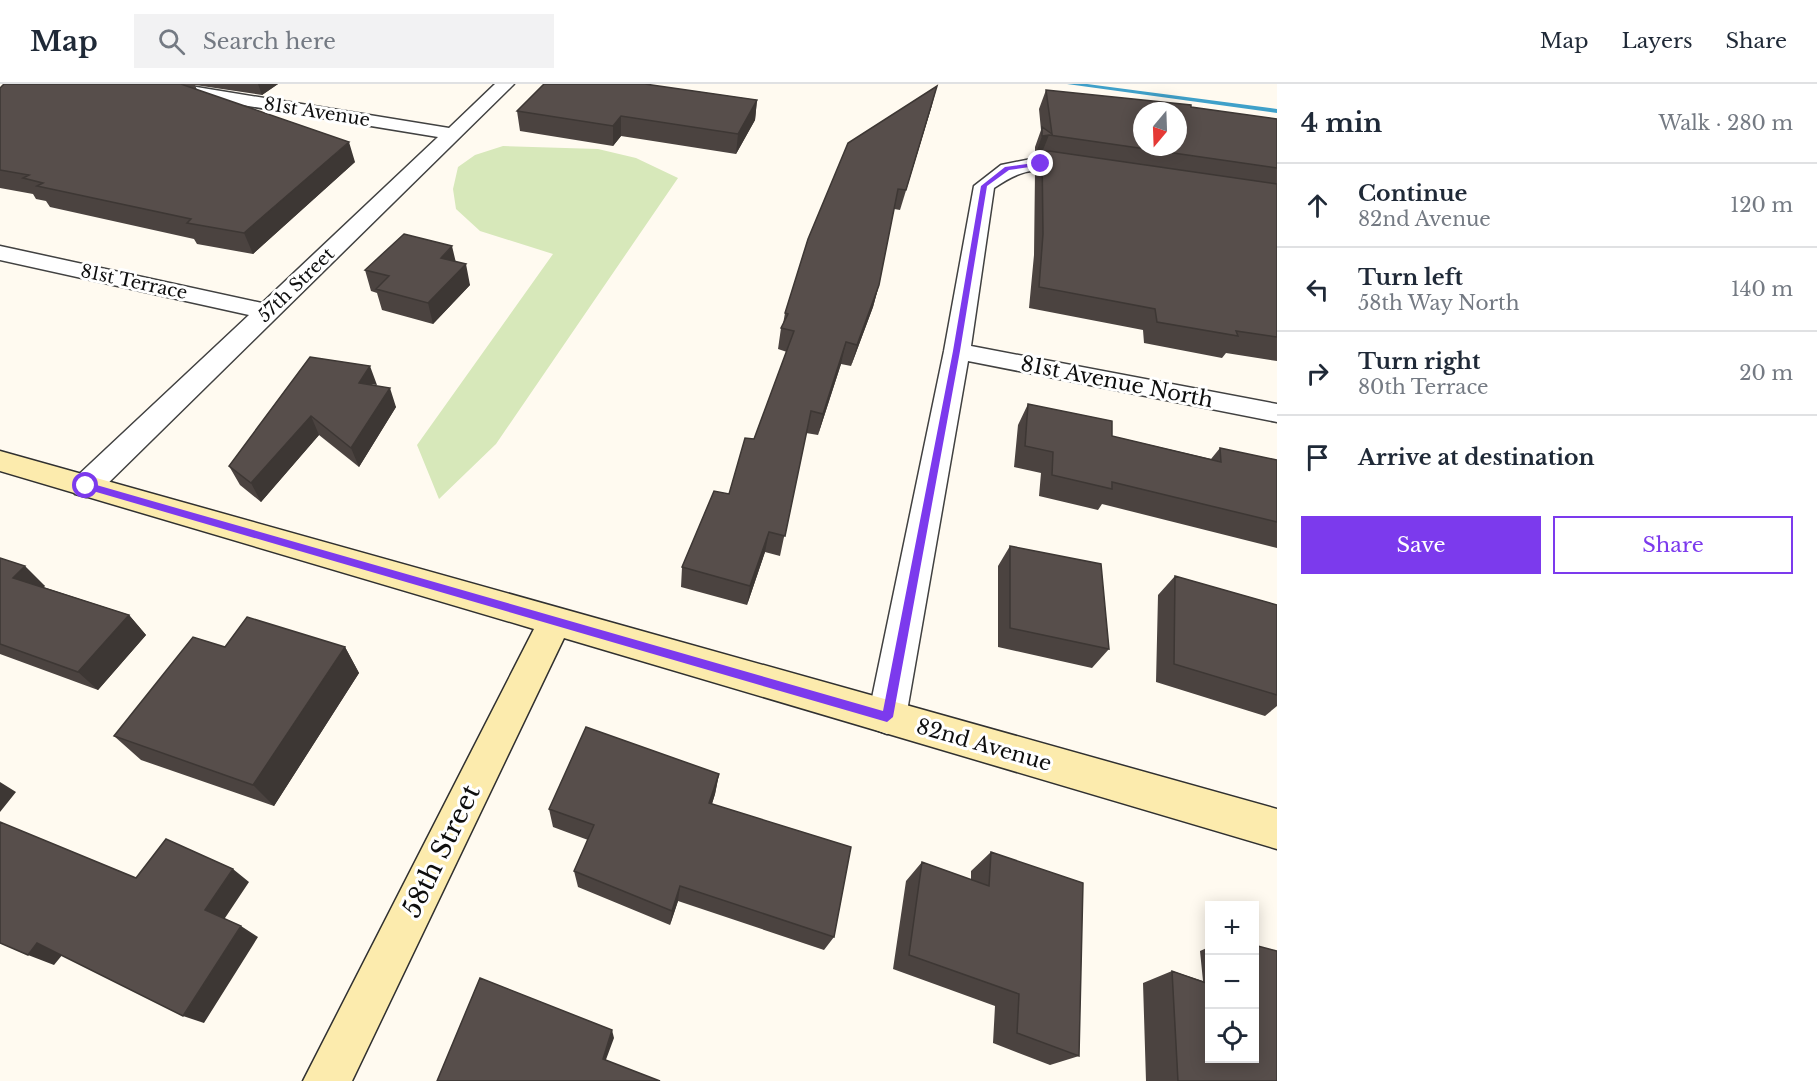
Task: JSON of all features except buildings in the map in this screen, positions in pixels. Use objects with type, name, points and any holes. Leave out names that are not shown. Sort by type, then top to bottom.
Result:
[{"type":"street","name":"81st Avenue","points":[[145,84],[453,134]]},
{"type":"street","name":"57th Street","points":[[86,486],[505,84]]},
{"type":"street","points":[[887,717],[957,351],[984,186],[1008,169],[1041,164],[1100,172]]},
{"type":"street","name":"81st Terrace","points":[[0,253],[268,312]]},
{"type":"street","name":"81st Avenue North","points":[[957,351],[1277,413]]},
{"type":"street","name":"82nd Avenue","points":[[0,461],[1277,829]]},
{"type":"street","name":"58th Street","points":[[327,1081],[555,621]]},
{"type":"green space","points":[[503,146],[598,149],[636,158],[678,178],[496,444],[439,499],[417,445],[553,254],[480,231],[456,209],[453,189],[458,167],[475,155]]},
{"type":"waterway","points":[[1071,84],[1277,111]]},
{"type":"route","points":[[86,486],[887,717],[957,351],[984,186],[1008,169],[1041,164]]}]
